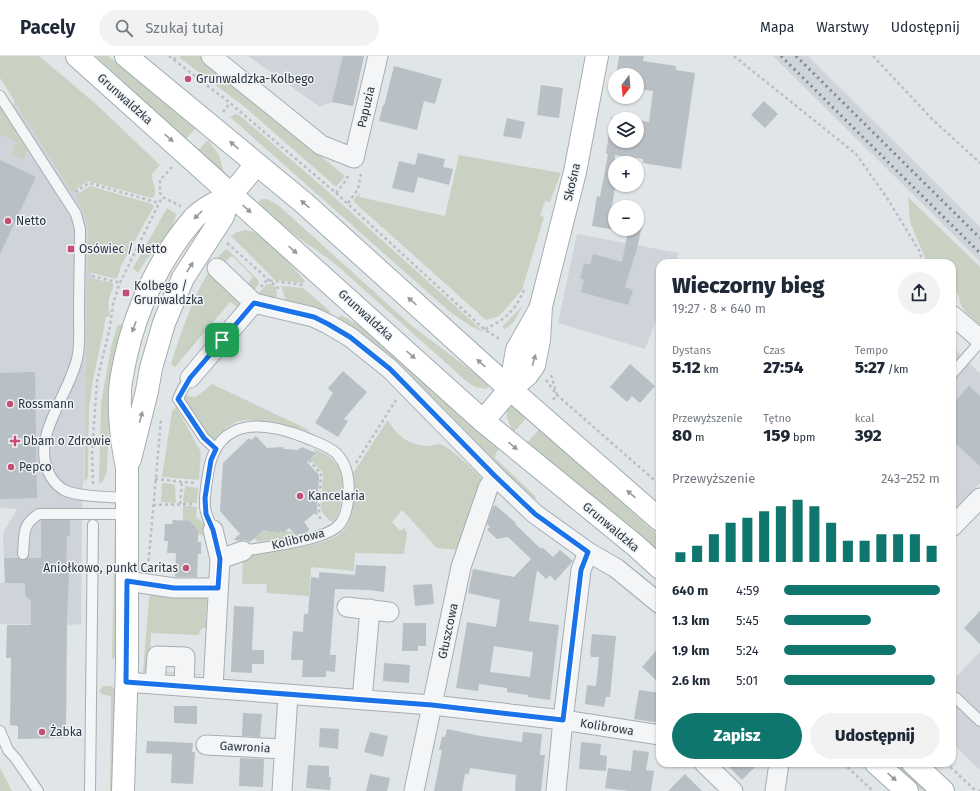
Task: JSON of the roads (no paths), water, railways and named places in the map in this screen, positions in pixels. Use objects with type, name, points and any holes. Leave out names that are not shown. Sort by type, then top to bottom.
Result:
[{"type":"main road","name":"Grunwaldzka","points":[[77,56],[483,420],[636,546],[656,564]]},
{"type":"main road","points":[[126,56],[304,204],[510,389],[656,517]]},
{"type":"main road","name":"Skośna","points":[[483,420],[510,389],[527,375],[534,364],[539,340],[541,306],[575,172],[596,56]]},
{"type":"main road","points":[[124,791],[127,468],[147,391],[151,368],[164,323],[183,278],[223,216],[230,194],[256,164]]},
{"type":"main road","name":"Skośna","points":[[510,389],[517,350],[541,306]]},
{"type":"main road","points":[[880,767],[907,791]]},
{"type":"main road","points":[[917,767],[943,791]]},
{"type":"street","name":"Papuzia","points":[[211,56],[321,145],[354,158],[378,56]]},
{"type":"street","name":"Grunwaldzka","points":[[217,268],[254,303],[314,317],[350,337],[390,369],[495,476],[535,514],[588,552],[616,568],[656,601]]},
{"type":"street","points":[[190,378],[254,303]]},
{"type":"street","points":[[956,319],[980,341]]},
{"type":"street","name":"Głuszcowa","points":[[414,791],[461,567],[488,488],[495,476]]},
{"type":"street","points":[[956,517],[980,498]]},
{"type":"street","name":"Kolibrowa","points":[[213,530],[220,559],[213,688]]},
{"type":"street","name":"Kolibrowa","points":[[220,559],[243,551]]},
{"type":"street","points":[[556,791],[581,570],[588,552]]},
{"type":"street","points":[[127,581],[174,588],[218,588]]},
{"type":"street","points":[[347,607],[389,612]]},
{"type":"street","points":[[362,700],[370,609]]},
{"type":"street","points":[[155,684],[157,656],[185,657],[184,686]]},
{"type":"street","name":"Kolibrowa","points":[[126,682],[432,705],[563,720],[656,734]]},
{"type":"street","name":"Gawronia","points":[[282,791],[288,694]]},
{"type":"street","name":"Gawronia","points":[[206,745],[284,749]]},
{"type":"street","points":[[708,767],[733,791]]},
{"type":"street","points":[[775,791],[778,767]]},
{"type":"lane","points":[[0,96],[76,214],[80,229],[79,354],[73,374],[47,431],[44,447],[44,461],[48,472],[55,483],[64,490],[127,506]]},
{"type":"lane","points":[[956,369],[980,341]]},
{"type":"lane","points":[[190,378],[178,399],[204,438],[216,449]]},
{"type":"lane","name":"Kolibrowa","points":[[213,530],[206,514],[205,505],[206,484],[211,460],[216,449],[227,436],[235,431],[245,427],[255,426],[280,429],[302,436],[329,448],[336,454],[344,464],[349,486],[348,504],[343,520],[337,527],[323,535],[243,551]]},
{"type":"lane","points":[[23,554],[25,526],[32,518],[39,514],[127,506]]},
{"type":"lane","points":[[90,791],[93,525]]},
{"type":"lane","points":[[956,698],[980,721]]},
{"type":"lane","points":[[0,731],[8,750],[38,791]]},
{"type":"railway","points":[[781,56],[980,253]]},
{"type":"railway","points":[[796,56],[980,238]]},
{"type":"place","name":"Grunwaldzka-Kolbego","points":[[188,79]]},
{"type":"place","name":"Netto","points":[[8,221]]},
{"type":"place","name":"Osówiec / Netto","points":[[71,249]]},
{"type":"place","name":"Kolbego / Grunwaldzka","points":[[126,293]]},
{"type":"place","name":"Rossmann","points":[[10,404]]},
{"type":"place","name":"Dbam o Zdrowie","points":[[15,441]]},
{"type":"place","name":"Pepco","points":[[11,467]]},
{"type":"place","name":"Kancelaria","points":[[300,496]]},
{"type":"place","name":"Aniołkowo, punkt Caritas","points":[[186,568]]},
{"type":"place","name":"Żabka","points":[[42,732]]}]
